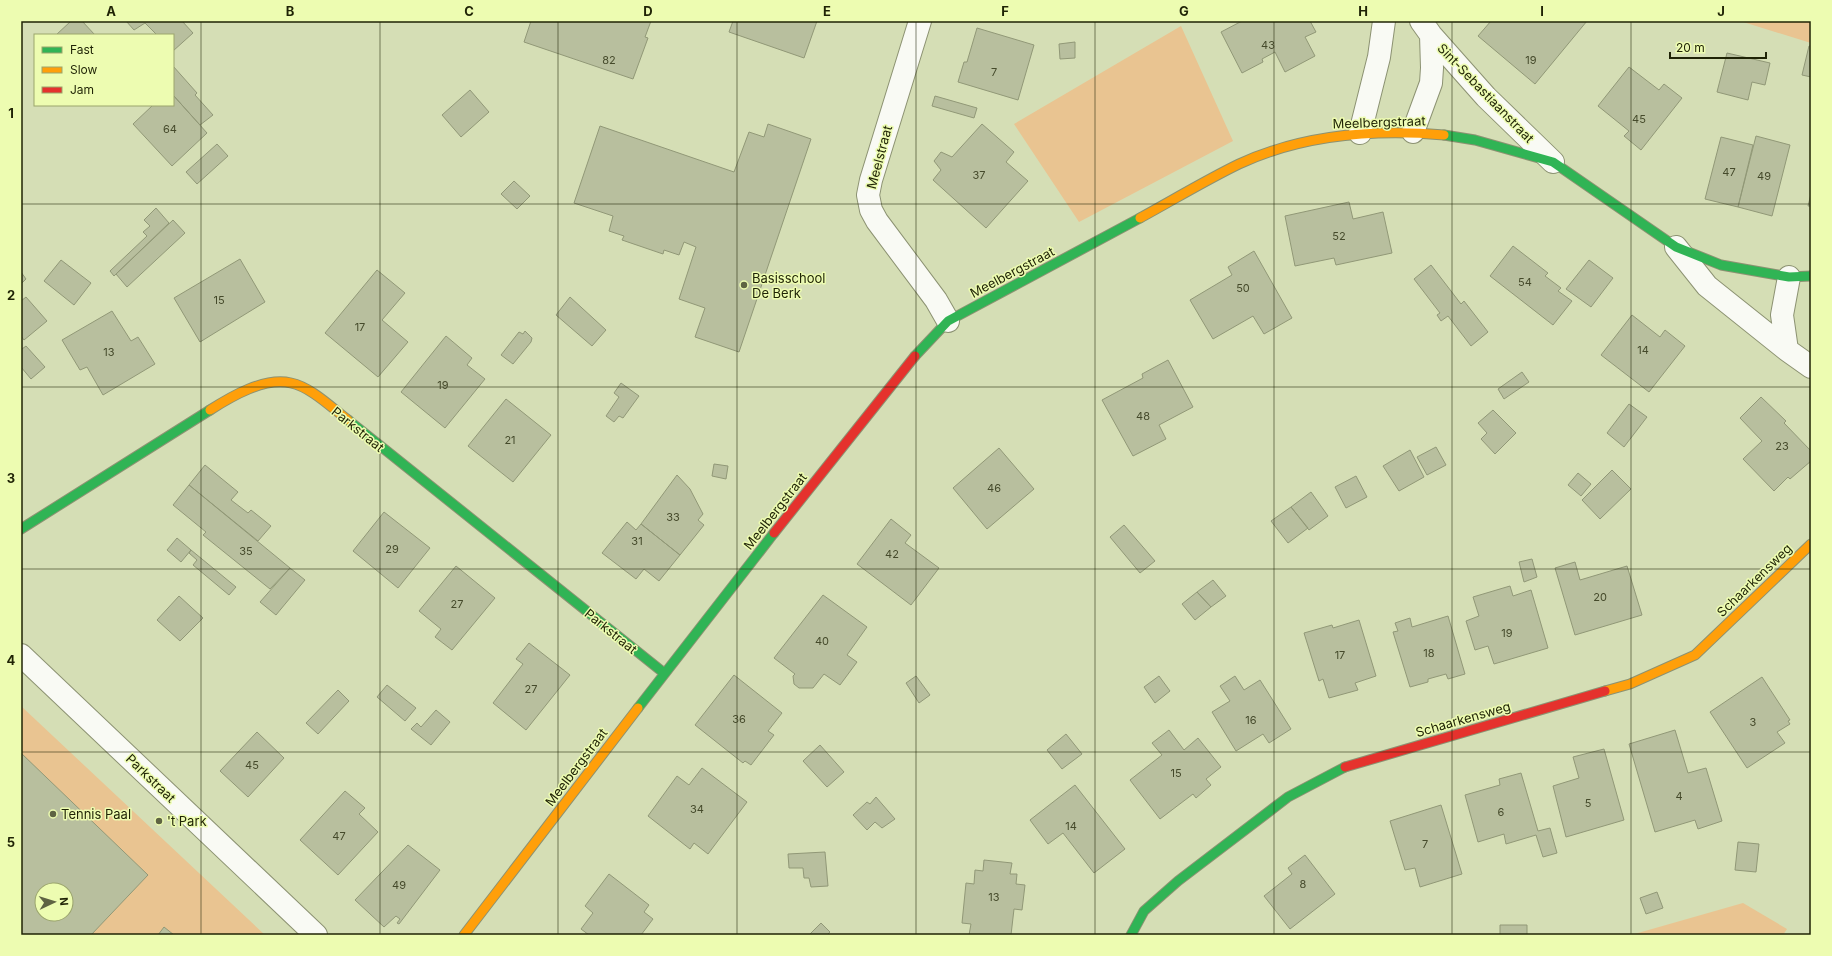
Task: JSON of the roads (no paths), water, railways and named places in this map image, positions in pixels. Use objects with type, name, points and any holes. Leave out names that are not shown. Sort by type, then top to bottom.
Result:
[{"type":"street","name":"Meelstraat","points":[[920,21],[875,166],[868,195],[871,210],[877,221],[936,300],[948,321]]},
{"type":"street","points":[[1360,133],[1379,57],[1384,21]]},
{"type":"street","points":[[1414,132],[1431,84],[1432,68],[1426,28]]},
{"type":"street","name":"Sint-Sebastiaanstraat","points":[[1426,28],[1486,97],[1553,162]]},
{"type":"street","name":"Meelbergstraat","points":[[464,935],[664,673],[910,362],[948,321],[1240,164],[1288,146],[1325,137],[1360,133],[1414,132],[1447,135],[1475,140],[1553,162],[1676,247],[1721,265],[1789,277],[1811,276]]},
{"type":"street","points":[[1676,247],[1707,286],[1787,350],[1811,367]]},
{"type":"street","points":[[1787,350],[1782,315],[1789,277]]},
{"type":"street","name":"Parkstraat","points":[[21,529],[222,403],[268,384],[290,383],[316,395],[664,673]]},
{"type":"street","name":"Schaarkensweg","points":[[1131,935],[1144,911],[1178,881],[1288,797],[1345,767],[1630,684],[1695,655],[1811,544]]},
{"type":"street","name":"Parkstraat","points":[[21,655],[316,935]]},
{"type":"place","name":"Basisschool De Berk","points":[[744,285]]},
{"type":"place","name":"Tennis Paal","points":[[53,814]]},
{"type":"place","name":"'t Park","points":[[159,821]]}]
